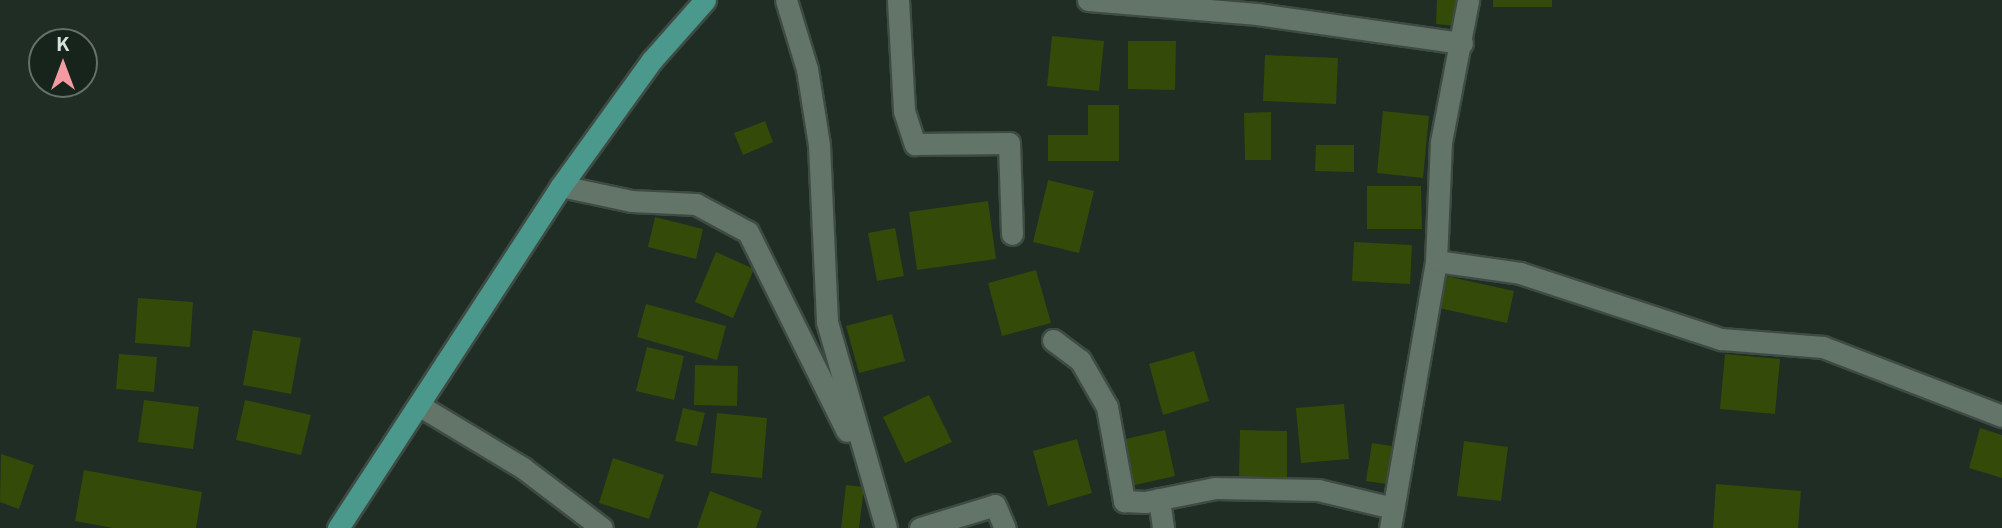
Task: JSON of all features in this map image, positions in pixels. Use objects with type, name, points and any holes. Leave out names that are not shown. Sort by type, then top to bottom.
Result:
[{"type":"main road","points":[[338,528],[561,186],[652,60],[705,0]]},
{"type":"street","points":[[786,0],[807,69],[819,145],[827,322],[865,467],[886,528]]},
{"type":"street","points":[[898,0],[904,111],[915,144],[1009,144],[1012,234]]},
{"type":"street","points":[[1088,0],[1258,7],[1462,43]]},
{"type":"street","points":[[1054,340],[1080,360],[1107,407],[1124,501],[1159,499],[1215,488],[1318,490],[1392,518],[1436,261],[1441,142],[1462,43],[1468,0]]},
{"type":"street","points":[[561,186],[631,201],[696,204],[748,232],[865,467]]},
{"type":"street","points":[[1436,261],[1520,273],[1721,340],[1823,347],[2002,416]]},
{"type":"street","points":[[420,406],[523,468],[602,528]]},
{"type":"street","points":[[1159,499],[1163,528]]},
{"type":"street","points":[[920,528],[995,505],[1005,528]]},
{"type":"building","points":[[1437,0],[1458,0],[1456,26],[1436,24]]},
{"type":"building","points":[[1493,0],[1552,0],[1552,7],[1493,7]]},
{"type":"building","points":[[1052,36],[1104,41],[1099,91],[1047,86]]},
{"type":"building","points":[[1128,41],[1176,41],[1175,90],[1128,89]]},
{"type":"building","points":[[1265,55],[1338,58],[1336,104],[1263,101]]},
{"type":"building","points":[[1088,105],[1119,105],[1119,161],[1048,161],[1048,135],[1088,135]]},
{"type":"building","points":[[1383,111],[1429,116],[1423,178],[1377,173]]},
{"type":"building","points":[[1271,112],[1271,160],[1245,160],[1244,113]]},
{"type":"building","points":[[765,121],[773,142],[743,155],[734,133]]},
{"type":"building","points":[[1316,145],[1354,145],[1354,172],[1315,171]]},
{"type":"building","points":[[1048,180],[1094,191],[1079,253],[1033,242]]},
{"type":"building","points":[[1367,186],[1421,186],[1422,229],[1367,229]]},
{"type":"building","points":[[988,201],[996,259],[917,270],[909,212]]},
{"type":"building","points":[[655,217],[703,229],[696,259],[648,247]]},
{"type":"building","points":[[895,228],[904,276],[877,281],[868,233]]},
{"type":"building","points":[[1354,242],[1412,245],[1410,284],[1352,281]]},
{"type":"building","points":[[716,252],[754,269],[733,318],[695,302]]},
{"type":"building","points":[[1036,270],[1051,323],[1002,336],[988,283]]},
{"type":"building","points":[[1446,276],[1514,291],[1507,323],[1439,308]]},
{"type":"building","points":[[138,298],[193,302],[190,347],[135,343]]},
{"type":"building","points":[[646,304],[726,326],[717,360],[637,337]]},
{"type":"building","points":[[892,314],[905,361],[859,373],[846,326]]},
{"type":"building","points":[[253,330],[301,338],[291,394],[243,385]]},
{"type":"building","points":[[647,347],[684,356],[674,400],[636,391]]},
{"type":"building","points":[[1194,351],[1209,401],[1163,415],[1149,364]]},
{"type":"building","points":[[119,354],[157,357],[154,392],[116,389]]},
{"type":"building","points":[[1725,354],[1780,359],[1775,414],[1720,409]]},
{"type":"building","points":[[695,365],[738,366],[737,406],[694,405]]},
{"type":"building","points":[[929,395],[952,442],[905,463],[883,417]]},
{"type":"building","points":[[144,400],[199,407],[193,449],[138,442]]},
{"type":"building","points":[[245,400],[311,415],[301,455],[236,440]]},
{"type":"building","points":[[1344,404],[1349,459],[1301,463],[1296,408]]},
{"type":"building","points":[[683,408],[705,413],[697,446],[675,441]]},
{"type":"building","points":[[717,413],[767,418],[762,478],[711,473]]},
{"type":"building","points":[[1980,428],[2002,435],[2002,478],[1969,468]]},
{"type":"building","points":[[1165,430],[1175,476],[1131,486],[1121,440]]},
{"type":"building","points":[[1240,430],[1287,431],[1287,478],[1239,477]]},
{"type":"building","points":[[1077,439],[1092,493],[1048,506],[1033,451]]},
{"type":"building","points":[[1464,441],[1508,447],[1501,501],[1457,496]]},
{"type":"building","points":[[1372,443],[1392,446],[1386,484],[1366,481]]},
{"type":"building","points":[[1,454],[34,465],[19,509],[0,502]]},
{"type":"building","points":[[613,458],[664,475],[649,519],[599,503]]},
{"type":"building","points":[[84,470],[202,492],[196,528],[113,528],[75,521]]},
{"type":"building","points":[[1716,484],[1801,491],[1798,528],[1713,528]]},
{"type":"building","points":[[846,485],[864,487],[859,528],[841,528]]},
{"type":"building","points":[[710,491],[762,511],[756,528],[697,528]]}]
